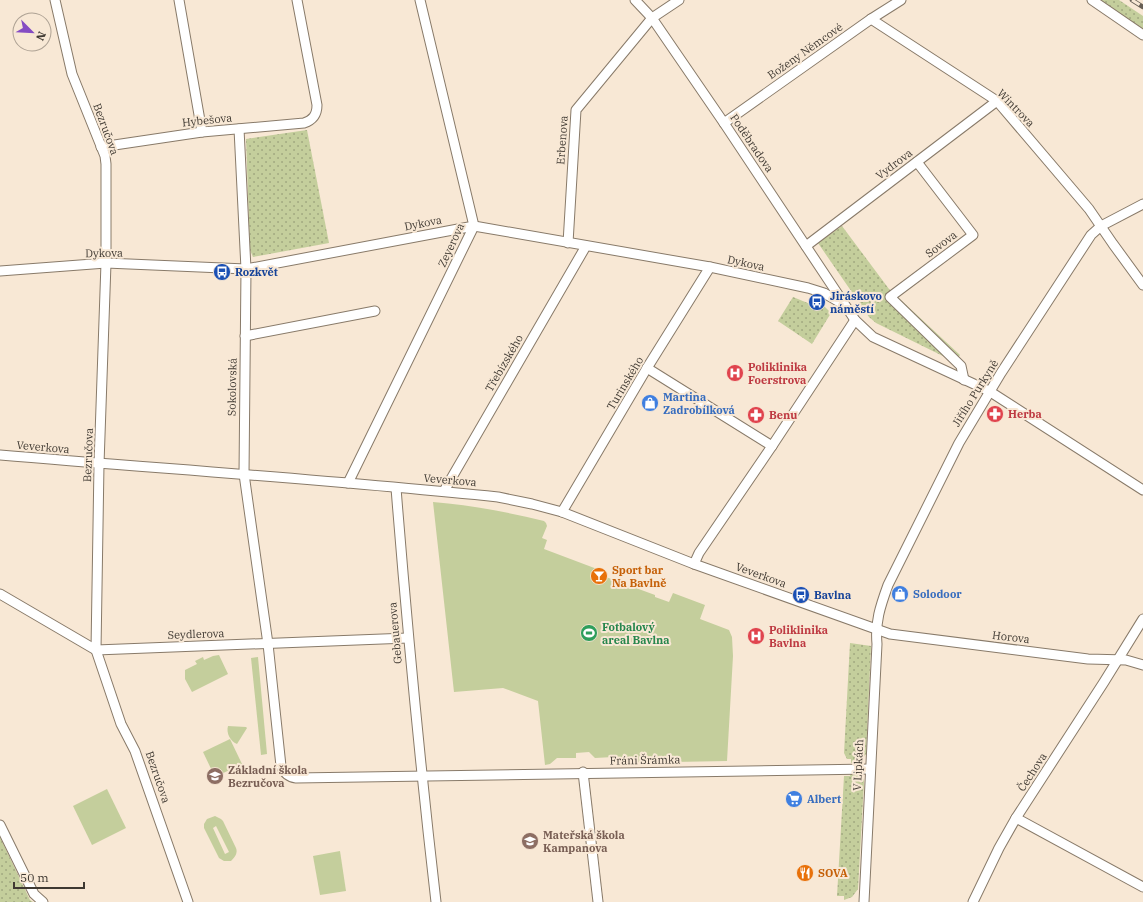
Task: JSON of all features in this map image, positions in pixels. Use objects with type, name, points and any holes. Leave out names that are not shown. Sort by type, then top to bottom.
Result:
[{"type":"street","name":"Bezručova","points":[[54,0],[72,74],[101,147],[106,164],[106,263],[99,464],[96,650],[121,724],[135,751],[188,902]]},
{"type":"street","points":[[179,0],[202,132]]},
{"type":"street","name":"Hybešova","points":[[101,147],[202,132],[304,123],[309,121],[314,117],[317,110],[316,99],[297,0]]},
{"type":"street","name":"Zeyerova","points":[[348,483],[474,226],[420,0]]},
{"type":"street","name":"Poděbradova","points":[[635,0],[652,18],[724,123],[843,304]]},
{"type":"street","name":"Erbenova","points":[[568,242],[576,110],[652,18],[680,0]]},
{"type":"street","name":"Boženy Němcové","points":[[724,123],[871,19],[901,0]]},
{"type":"street","points":[[1092,0],[1143,35]]},
{"type":"street","name":"Wintrova","points":[[871,19],[996,101],[1089,209],[1143,285]]},
{"type":"street","name":"Vydrova","points":[[806,246],[996,101]]},
{"type":"street","name":"Sokolovská","points":[[239,129],[246,269],[244,474],[268,644]]},
{"type":"street","name":"Sovova","points":[[917,162],[973,235],[890,297],[961,366],[964,380]]},
{"type":"street","name":"Jiřího Purkyně","points":[[875,629],[880,608],[888,586],[959,443],[989,391],[1091,235],[1102,226],[1143,204]]},
{"type":"street","name":"Dykova","points":[[0,271],[106,263],[246,269],[474,226],[710,267],[808,288],[824,293],[843,304]]},
{"type":"street","name":"Třebízského","points":[[444,491],[586,246]]},
{"type":"street","name":"Turinského","points":[[562,512],[710,267]]},
{"type":"street","points":[[843,304],[855,320],[873,337],[989,391],[1143,490]]},
{"type":"street","points":[[245,336],[375,311]]},
{"type":"street","points":[[694,564],[699,553],[855,320]]},
{"type":"street","points":[[648,368],[772,446]]},
{"type":"street","name":"Veverkova","points":[[0,455],[99,464],[244,474],[498,497],[562,512],[694,564],[875,629]]},
{"type":"street","name":"Gebauerova","points":[[396,488],[408,638],[436,902]]},
{"type":"street","points":[[0,594],[96,650]]},
{"type":"street","name":"Čechova","points":[[973,902],[999,848],[1016,818],[1143,619]]},
{"type":"street","name":"Horova","points":[[875,629],[890,634],[1088,659],[1118,658],[1131,660],[1143,665]]},
{"type":"street","name":"V Lipkách","points":[[864,902],[876,644],[875,629]]},
{"type":"street","name":"Seydlerova","points":[[96,650],[408,638]]},
{"type":"street","points":[[268,644],[281,766],[286,774],[296,778],[422,776]]},
{"type":"street","name":"Fráni Šrámka","points":[[422,776],[870,768]]},
{"type":"street","points":[[583,772],[598,902]]},
{"type":"street","points":[[1016,818],[1143,888]]},
{"type":"street","points":[[0,825],[34,894],[42,902]]},
{"type":"green space","points":[[1098,0],[1119,0],[1143,16],[1143,30]]},
{"type":"green space","points":[[307,130],[329,243],[253,257],[250,250],[246,139]]},
{"type":"green space","points":[[842,226],[889,289],[960,355],[955,362],[876,323],[869,317],[818,243]]},
{"type":"green space","points":[[793,297],[815,306],[823,305],[831,313],[812,344],[778,321]]},
{"type":"green space","name":"Fotbalový areal Bavlna","points":[[433,502],[489,509],[544,521],[547,526],[542,538],[547,540],[544,549],[597,569],[595,573],[655,595],[655,597],[669,602],[673,593],[705,605],[700,619],[729,630],[732,637],[733,656],[727,761],[620,763],[613,757],[595,758],[589,752],[576,753],[576,758],[557,758],[550,764],[545,765],[538,701],[503,688],[454,692]]},
{"type":"green space","points":[[850,643],[871,646],[866,754],[859,763],[851,763],[851,759],[847,759],[844,753]]},
{"type":"green space","points":[[219,655],[228,674],[192,692],[185,679],[185,670],[197,664],[195,661],[203,657],[204,660]]},
{"type":"green space","points":[[258,657],[267,754],[261,755],[251,658]]},
{"type":"green space","points":[[228,726],[247,728],[237,744],[232,741],[229,736]]},
{"type":"green space","points":[[230,739],[242,764],[215,777],[203,752]]},
{"type":"green space","points":[[851,772],[860,774],[863,777],[864,782],[858,889],[852,897],[844,900],[844,896],[837,896],[844,776],[850,776]]},
{"type":"green space","points":[[107,789],[126,828],[92,845],[73,806]]},
{"type":"green space","points":[[215,816],[223,821],[237,850],[236,855],[231,861],[224,861],[219,858],[204,828],[204,824],[207,819]],"holes":[[[216,826],[229,852],[225,854],[213,828]]]},
{"type":"green space","points":[[0,837],[30,900],[33,902],[0,902]]},
{"type":"green space","points":[[340,851],[346,891],[320,895],[313,856]]},
{"type":"railway","points":[[1132,0],[1143,7]]},
{"type":"place","name":"Rozkvět","points":[[222,272]]},
{"type":"place","name":"Jiráskovo náměstí","points":[[817,302]]},
{"type":"place","name":"Poliklinika Foerstrova","points":[[735,373]]},
{"type":"place","name":"Martina Zadrobílková","points":[[650,403]]},
{"type":"place","name":"Herba","points":[[995,414]]},
{"type":"place","name":"Benu","points":[[756,415]]},
{"type":"place","name":"Sport bar Na Bavlně","points":[[599,576]]},
{"type":"place","name":"Solodoor","points":[[900,594]]},
{"type":"place","name":"Bavlna","points":[[801,595]]},
{"type":"place","name":"Fotbalový areal Bavlna","points":[[589,633]]},
{"type":"place","name":"Poliklinika Bavlna","points":[[756,636]]},
{"type":"place","name":"Základní škola Bezručova","points":[[215,776]]},
{"type":"place","name":"Albert","points":[[794,799]]},
{"type":"place","name":"Mateřská škola Kampanova","points":[[530,841]]},
{"type":"place","name":"SOVA","points":[[805,873]]}]
